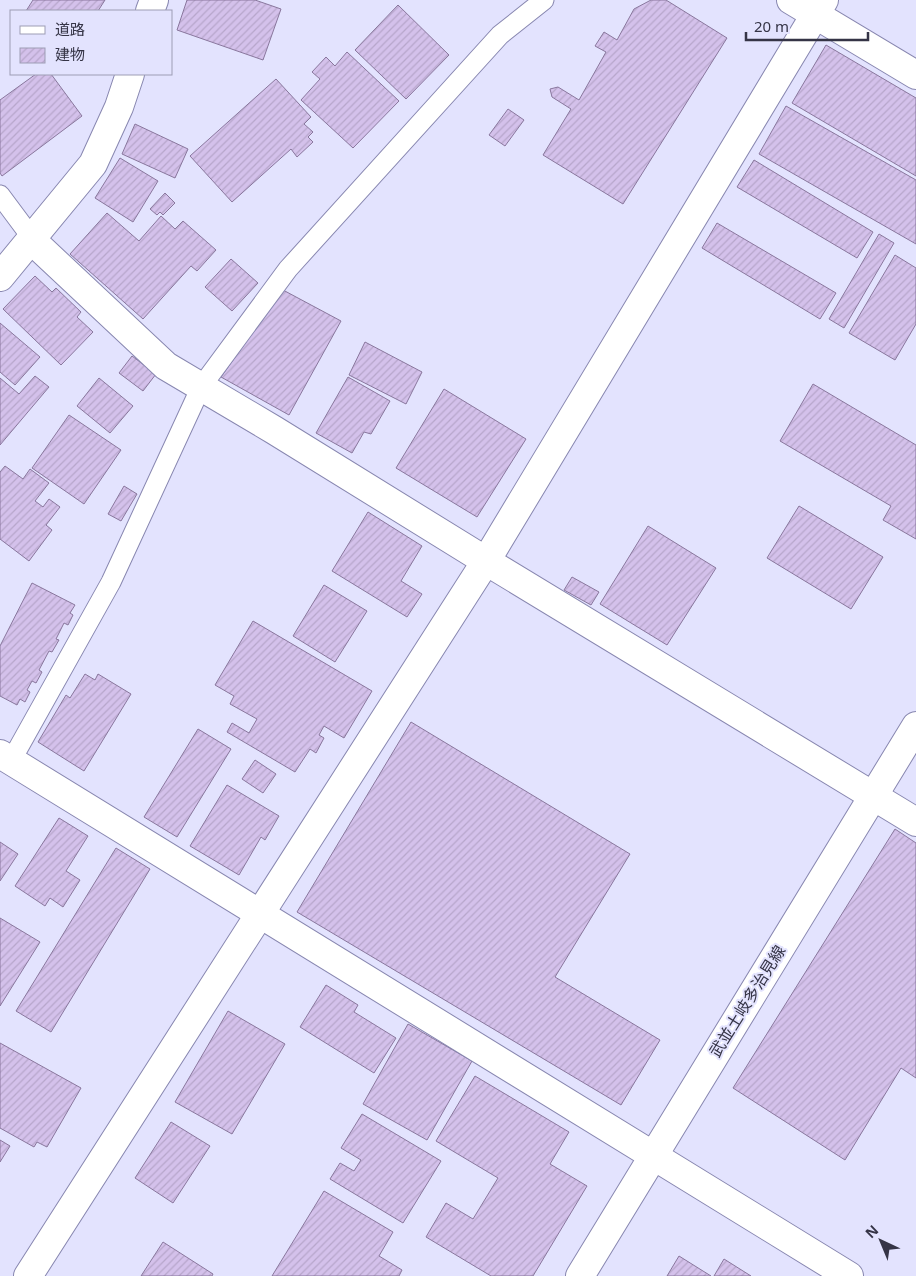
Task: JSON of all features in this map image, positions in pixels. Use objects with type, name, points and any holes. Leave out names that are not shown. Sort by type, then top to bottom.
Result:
[{"type":"street","points":[[791,0],[820,7],[916,75]]},
{"type":"street","points":[[28,1276],[486,561],[820,7]]},
{"type":"street","points":[[0,277],[93,164],[119,107],[130,75]]},
{"type":"street","points":[[32,238],[39,247],[166,366],[916,822]]},
{"type":"street","name":"武並土岐多治見線","points":[[580,1276],[916,726]]},
{"type":"street","points":[[5,758],[849,1276]]},
{"type":"lane","points":[[5,758],[111,582],[200,387],[288,269],[500,35],[544,0]]},
{"type":"lane","points":[[0,195],[32,238]]},
{"type":"building","points":[[33,0],[105,0],[99,10],[27,10]]},
{"type":"building","points":[[187,0],[255,0],[281,9],[263,60],[177,30]]},
{"type":"building","points":[[651,0],[666,0],[727,38],[623,204],[543,155],[571,109],[552,97],[550,89],[558,87],[579,100],[606,52],[595,46],[604,32],[617,40],[634,9]]},
{"type":"building","points":[[398,5],[449,55],[406,99],[355,50]]},
{"type":"building","points":[[826,45],[916,98],[916,176],[792,103]]},
{"type":"building","points":[[347,52],[399,101],[353,148],[301,100],[320,79],[312,72],[326,57],[335,66]]},
{"type":"building","points":[[35,75],[52,75],[82,116],[2,176],[0,173],[0,100]]},
{"type":"building","points":[[276,79],[311,117],[304,124],[313,132],[308,137],[313,142],[297,157],[291,149],[232,202],[190,156]]},
{"type":"building","points":[[786,106],[916,180],[916,244],[759,154]]},
{"type":"building","points":[[508,109],[524,120],[505,146],[489,135]]},
{"type":"building","points":[[135,124],[188,149],[175,178],[122,154]]},
{"type":"building","points":[[120,158],[158,181],[133,222],[95,198]]},
{"type":"building","points":[[754,160],[873,232],[857,258],[737,187]]},
{"type":"building","points":[[165,193],[175,203],[163,215],[160,212],[157,215],[150,209]]},
{"type":"building","points":[[107,213],[139,241],[161,216],[175,229],[183,221],[216,250],[197,271],[191,266],[143,319],[70,254]]},
{"type":"building","points":[[717,223],[836,293],[820,319],[702,248]]},
{"type":"building","points":[[879,234],[894,243],[844,328],[829,319]]},
{"type":"building","points":[[895,255],[916,268],[916,324],[895,360],[849,333]]},
{"type":"building","points":[[231,259],[258,283],[232,311],[205,287]]},
{"type":"building","points":[[35,276],[52,292],[56,288],[81,312],[77,317],[93,332],[61,365],[3,309]]},
{"type":"building","points":[[283,290],[341,321],[289,415],[221,377]]},
{"type":"building","points":[[0,323],[40,357],[15,385],[0,372]]},
{"type":"building","points":[[365,342],[422,372],[406,404],[349,375]]},
{"type":"building","points":[[132,356],[156,374],[143,391],[119,373]]},
{"type":"building","points":[[35,376],[49,387],[0,445],[0,378],[19,394]]},
{"type":"building","points":[[348,377],[390,401],[371,434],[364,432],[352,453],[316,433]]},
{"type":"building","points":[[99,378],[133,406],[110,433],[77,406]]},
{"type":"building","points":[[813,384],[916,445],[916,539],[883,520],[891,506],[780,441]]},
{"type":"building","points":[[444,389],[526,439],[477,517],[396,468]]},
{"type":"building","points":[[69,415],[121,450],[84,504],[32,468]]},
{"type":"building","points":[[5,466],[23,479],[30,469],[49,483],[35,501],[43,507],[49,499],[60,507],[46,525],[52,530],[29,561],[0,539],[0,472]]},
{"type":"building","points":[[124,486],[137,494],[121,521],[108,514]]},
{"type":"building","points":[[799,506],[883,557],[851,609],[767,558]]},
{"type":"building","points":[[368,512],[422,546],[401,581],[422,594],[407,617],[332,571]]},
{"type":"building","points":[[648,526],[716,568],[667,645],[600,604]]},
{"type":"building","points":[[572,577],[599,592],[591,605],[564,590]]},
{"type":"building","points":[[32,583],[75,605],[70,613],[73,615],[68,625],[64,623],[56,639],[59,640],[52,652],[49,651],[39,670],[42,672],[36,683],[32,681],[27,690],[30,692],[25,702],[20,699],[17,705],[0,696],[0,646]]},
{"type":"building","points":[[324,585],[367,611],[335,662],[293,636]]},
{"type":"building","points":[[253,621],[372,691],[344,738],[324,726],[319,735],[324,738],[316,753],[310,749],[295,772],[227,732],[232,723],[249,733],[257,719],[230,704],[234,696],[215,685]]},
{"type":"building","points":[[85,674],[95,680],[98,674],[131,694],[84,771],[38,742],[66,695],[70,698]]},
{"type":"building","points":[[411,722],[630,854],[555,977],[660,1040],[621,1105],[297,912]]},
{"type":"building","points":[[198,729],[231,749],[177,837],[144,817]]},
{"type":"building","points":[[255,760],[276,774],[263,793],[242,779]]},
{"type":"building","points":[[227,785],[279,816],[265,840],[261,837],[239,875],[190,846]]},
{"type":"building","points":[[59,818],[88,836],[66,871],[80,880],[63,907],[50,898],[45,906],[15,886]]},
{"type":"building","points":[[895,829],[916,843],[916,1078],[901,1068],[845,1160],[733,1088]]},
{"type":"building","points":[[0,842],[18,854],[0,881]]},
{"type":"building","points":[[116,848],[150,869],[51,1032],[16,1011]]},
{"type":"building","points":[[0,918],[40,942],[0,1006]]},
{"type":"building","points":[[326,985],[358,1005],[354,1012],[396,1038],[374,1073],[300,1027]]},
{"type":"building","points":[[228,1011],[285,1044],[232,1134],[175,1102]]},
{"type":"building","points":[[408,1024],[472,1061],[427,1140],[363,1104]]},
{"type":"building","points":[[0,1043],[81,1088],[47,1147],[37,1142],[34,1147],[0,1128]]},
{"type":"building","points":[[475,1076],[569,1132],[550,1164],[587,1186],[533,1276],[491,1276],[426,1237],[446,1203],[473,1219],[498,1178],[436,1141]]},
{"type":"building","points":[[362,1114],[441,1161],[403,1223],[330,1179],[340,1163],[354,1171],[361,1160],[341,1148]]},
{"type":"building","points":[[171,1122],[210,1146],[173,1203],[135,1178]]},
{"type":"building","points":[[0,1140],[10,1146],[0,1162]]},
{"type":"building","points":[[324,1191],[393,1232],[379,1256],[402,1270],[399,1276],[272,1276]]},
{"type":"building","points":[[163,1242],[213,1274],[212,1276],[141,1276]]},
{"type":"building","points":[[679,1256],[711,1276],[667,1276]]},
{"type":"building","points":[[724,1259],[751,1276],[714,1276]]}]
